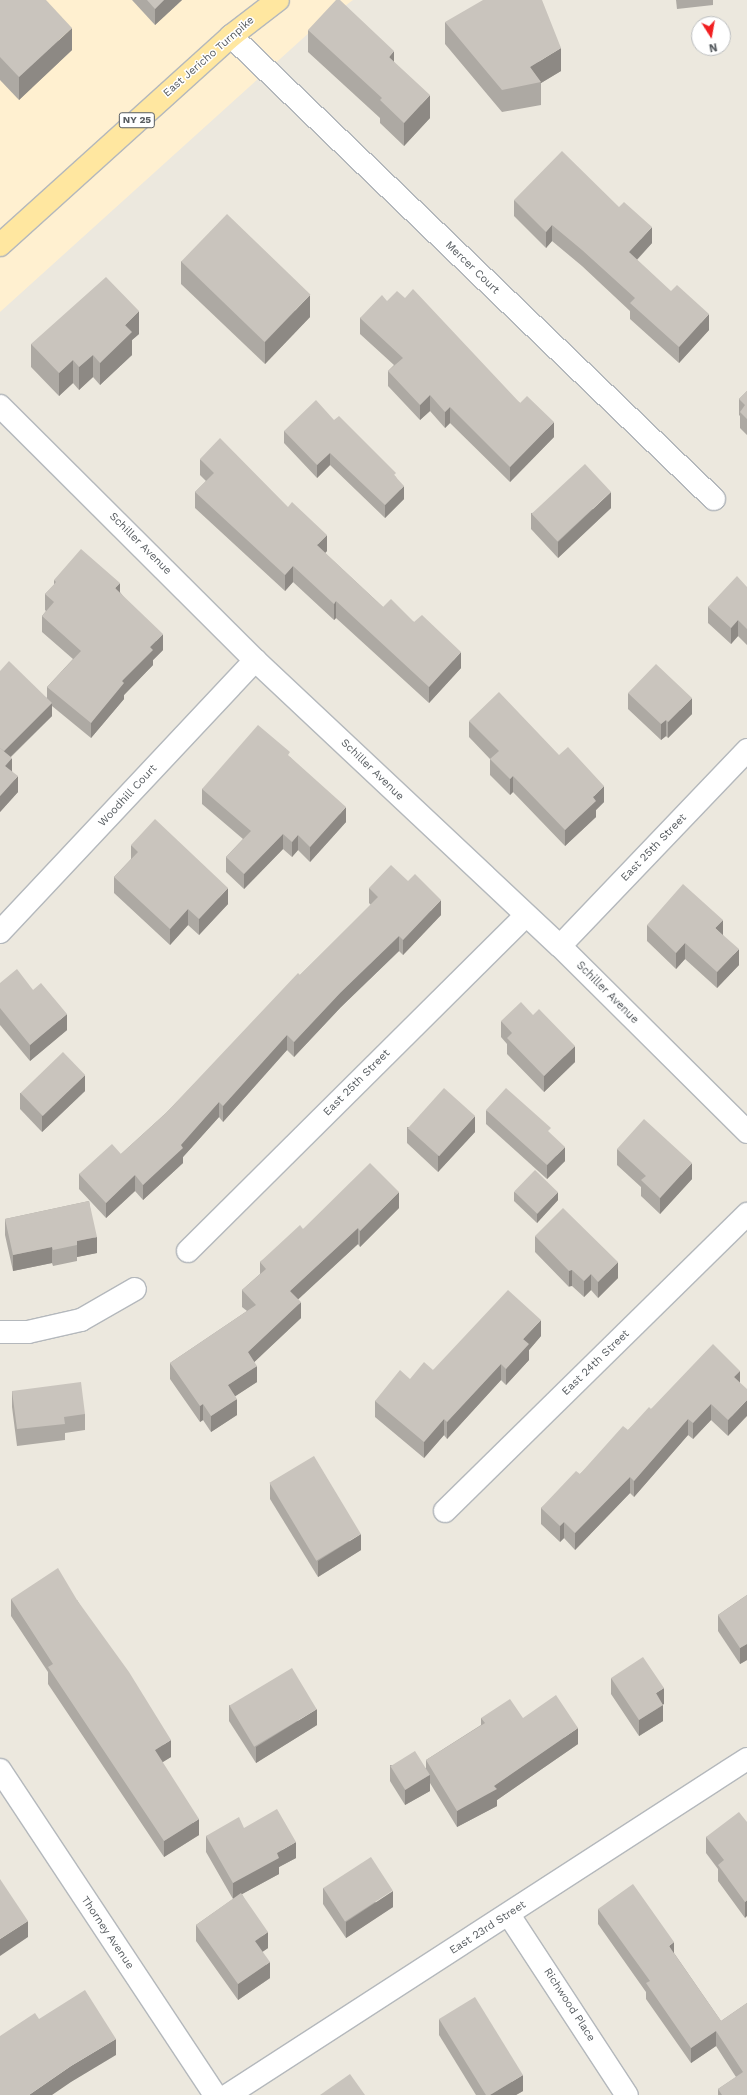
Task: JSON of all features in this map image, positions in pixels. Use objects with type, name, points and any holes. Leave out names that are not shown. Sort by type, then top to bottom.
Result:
[{"type":"main road","name":"East Jericho Turnpike","points":[[0,245],[231,36],[278,0]]},
{"type":"street","name":"Mercer Court","points":[[231,36],[714,499]]},
{"type":"street","name":"Schiller Avenue","points":[[0,406],[256,660],[525,916],[560,946],[747,1132]]},
{"type":"street","name":"Woodhill Court","points":[[0,932],[256,660]]},
{"type":"street","name":"East 25th Street","points":[[560,946],[747,750]]},
{"type":"street","name":"East 25th Street","points":[[188,1251],[525,916]]},
{"type":"street","name":"East 24th Street","points":[[445,1511],[747,1214]]},
{"type":"street","points":[[0,1332],[28,1332],[81,1320],[135,1289]]},
{"type":"street","name":"East 23rd Street","points":[[228,2095],[510,1915],[747,1759]]},
{"type":"street","name":"Thorney Avenue","points":[[0,1770],[215,2095]]},
{"type":"street","name":"Richwood Place","points":[[510,1915],[628,2095]]},
{"type":"shaded area","points":[[0,0],[353,0],[311,31],[0,312]]},
{"type":"building","points":[[0,0],[46,0],[72,28],[19,77],[0,57]]},
{"type":"building","points":[[147,0],[164,0],[155,9]]},
{"type":"building","points":[[336,0],[340,0],[394,51],[389,57],[430,95],[404,123],[380,100],[382,98],[308,30]]},
{"type":"building","points":[[483,0],[542,0],[561,48],[530,67],[541,82],[502,90],[445,22]]},
{"type":"building","points":[[562,151],[619,207],[624,202],[652,227],[629,252],[671,291],[677,285],[709,314],[679,347],[630,303],[635,298],[582,250],[552,225],[546,232],[514,200]]},
{"type":"building","points":[[227,214],[310,295],[265,342],[181,261]]},
{"type":"building","points":[[106,277],[139,311],[125,325],[132,332],[100,363],[93,355],[79,367],[73,360],[59,373],[31,344]]},
{"type":"building","points":[[413,289],[520,403],[527,396],[554,422],[510,467],[450,407],[445,412],[430,395],[420,405],[388,371],[403,358],[360,318],[382,295],[387,301],[397,291],[405,298]]},
{"type":"building","points":[[747,391],[747,419],[740,412],[745,405],[739,399]]},
{"type":"building","points":[[316,400],[334,420],[339,416],[396,473],[394,475],[404,486],[385,505],[330,453],[317,465],[284,431]]},
{"type":"building","points":[[220,438],[288,507],[292,502],[327,535],[317,545],[383,607],[391,599],[414,622],[422,615],[461,652],[429,687],[336,601],[334,604],[293,566],[285,575],[195,492],[214,473],[200,459]]},
{"type":"building","points":[[585,464],[611,492],[558,542],[532,514]]},
{"type":"building","points":[[81,549],[120,583],[115,588],[163,634],[150,647],[153,650],[122,681],[124,683],[91,723],[47,687],[81,651],[42,616],[54,602],[45,594],[56,582],[54,580]]},
{"type":"building","points":[[737,576],[747,587],[747,629],[738,620],[731,628],[708,607]]},
{"type":"building","points":[[9,661],[52,703],[4,751],[0,748],[0,671]]},
{"type":"building","points":[[656,664],[692,698],[668,722],[666,720],[661,724],[628,693]]},
{"type":"building","points":[[499,692],[559,755],[568,747],[604,786],[593,797],[596,801],[565,830],[513,776],[510,779],[490,759],[499,751],[469,721]]},
{"type":"building","points":[[258,725],[290,752],[288,755],[346,807],[310,847],[298,835],[292,842],[283,834],[244,874],[226,857],[251,831],[202,789]]},
{"type":"building","points":[[0,748],[12,758],[5,766],[18,776],[0,796]]},
{"type":"building","points":[[155,819],[228,888],[199,919],[188,909],[170,929],[114,877],[138,852],[131,845]]},
{"type":"building","points":[[391,865],[408,881],[415,874],[441,900],[403,940],[399,936],[341,992],[294,1042],[287,1035],[223,1106],[219,1102],[181,1145],[183,1148],[143,1185],[135,1175],[106,1203],[79,1174],[112,1144],[121,1154],[166,1113],[298,973],[300,975],[378,897],[369,888]]},
{"type":"building","points":[[683,884],[723,920],[715,928],[739,949],[717,972],[685,943],[676,953],[647,925]]},
{"type":"building","points":[[17,969],[33,990],[41,983],[67,1014],[30,1045],[0,1008],[0,983]]},
{"type":"building","points":[[521,1002],[533,1015],[539,1009],[575,1046],[544,1076],[507,1038],[512,1033],[501,1021]]},
{"type":"building","points":[[63,1052],[85,1075],[43,1116],[21,1093]]},
{"type":"building","points":[[444,1088],[475,1116],[439,1156],[408,1128]]},
{"type":"building","points":[[506,1088],[551,1128],[548,1131],[565,1147],[547,1165],[486,1110]]},
{"type":"building","points":[[644,1119],[692,1163],[660,1198],[641,1180],[646,1176],[617,1149]]},
{"type":"building","points":[[370,1163],[399,1192],[360,1231],[358,1228],[290,1291],[301,1302],[248,1352],[257,1366],[228,1385],[237,1399],[211,1416],[203,1404],[200,1406],[170,1363],[256,1305],[242,1290],[266,1269],[260,1262],[300,1225],[303,1229]]},
{"type":"building","points":[[535,1170],[558,1192],[537,1214],[514,1192]]},
{"type":"building","points":[[89,1201],[97,1237],[77,1241],[77,1245],[53,1250],[52,1247],[13,1255],[5,1219]]},
{"type":"building","points":[[563,1208],[618,1262],[598,1282],[591,1274],[584,1281],[572,1270],[569,1271],[535,1236]]},
{"type":"building","points":[[508,1290],[541,1320],[523,1339],[529,1344],[506,1369],[501,1364],[447,1422],[444,1419],[424,1442],[375,1401],[400,1370],[410,1379],[424,1362],[433,1370]]},
{"type":"building","points":[[713,1344],[740,1371],[734,1377],[747,1389],[747,1400],[728,1420],[711,1404],[693,1423],[688,1419],[634,1481],[630,1477],[575,1533],[564,1522],[560,1526],[541,1508],[576,1471],[580,1474],[623,1426],[628,1430],[649,1407],[651,1409]]},
{"type":"building","points":[[81,1382],[85,1414],[64,1417],[65,1424],[17,1429],[12,1391]]},
{"type":"building","points":[[314,1456],[361,1534],[316,1561],[269,1483]]},
{"type":"building","points":[[58,1568],[77,1600],[129,1672],[171,1740],[155,1750],[199,1819],[164,1841],[48,1667],[53,1664],[11,1599]]},
{"type":"building","points":[[747,1595],[747,1644],[740,1648],[718,1615]]},
{"type":"building","points":[[643,1657],[664,1688],[656,1693],[663,1705],[639,1720],[611,1678]]},
{"type":"building","points":[[292,1668],[317,1709],[254,1747],[229,1706]]},
{"type":"building","points":[[556,1695],[578,1728],[494,1786],[497,1789],[457,1811],[426,1760],[485,1723],[481,1718],[510,1699],[523,1718]]},
{"type":"building","points":[[415,1751],[430,1775],[405,1790],[390,1766]]},
{"type":"building","points":[[277,1809],[296,1842],[277,1853],[279,1858],[233,1883],[206,1836],[239,1817],[244,1828]]},
{"type":"building","points":[[739,1812],[747,1822],[747,1900],[745,1902],[718,1865],[724,1860],[706,1837]]},
{"type":"building","points":[[371,1857],[393,1891],[345,1922],[323,1888]]},
{"type":"building","points":[[0,1879],[28,1921],[0,1939]]},
{"type":"building","points":[[633,1884],[674,1942],[669,1946],[721,2021],[747,2003],[747,2095],[722,2095],[718,2089],[743,2072],[716,2031],[691,2048],[646,1983],[650,1981],[598,1909]]},
{"type":"building","points":[[241,1893],[268,1932],[255,1941],[270,1962],[238,1984],[196,1925]]},
{"type":"building","points":[[85,1990],[116,2039],[71,2066],[29,2095],[0,2095],[0,2036],[35,2013],[39,2019]]},
{"type":"building","points":[[475,1997],[523,2075],[490,2095],[486,2095],[439,2019]]},
{"type":"building","points":[[350,2074],[365,2095],[320,2095]]}]
